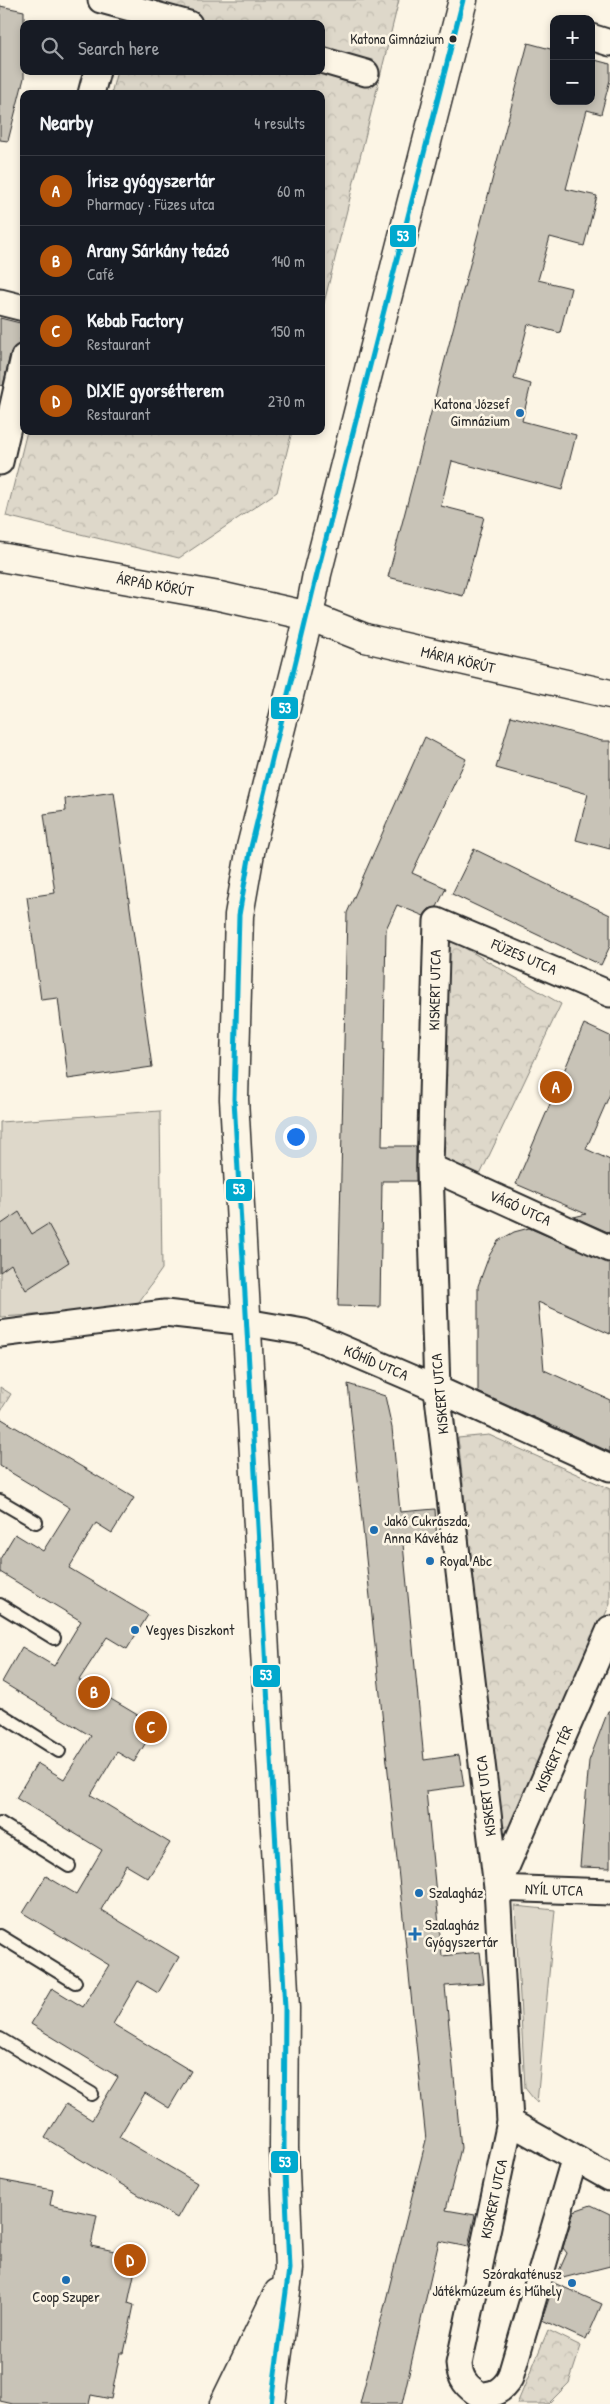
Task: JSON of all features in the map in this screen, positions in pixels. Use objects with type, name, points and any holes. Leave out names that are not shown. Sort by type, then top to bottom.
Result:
[{"type":"street","points":[[289,2404],[292,2340],[284,2147],[285,2008],[234,1099],[239,915],[251,847],[309,616],[317,574],[463,0]]},
{"type":"street","points":[[110,7],[170,20]]},
{"type":"street","points":[[595,38],[610,43]]},
{"type":"street","points":[[325,61],[366,73]]},
{"type":"street","points":[[92,90],[96,75]]},
{"type":"street","points":[[0,302],[20,307]]},
{"type":"street","points":[[0,462],[20,374]]},
{"type":"street","name":"ÁRPÁD KÖRÚT","points":[[0,557],[219,596],[309,616]]},
{"type":"street","name":"MÁRIA KÖRÚT","points":[[309,616],[365,638],[610,694]]},
{"type":"street","name":"FÜZES UTCA","points":[[437,920],[610,994]]},
{"type":"street","name":"KISKERT UTCA","points":[[437,920],[430,1167],[437,1389],[497,1888],[510,2122],[459,2364],[460,2374],[464,2382],[480,2395],[497,2393],[504,2388],[510,2378],[574,2160]]},
{"type":"street","name":"VÁGÓ UTCA","points":[[430,1167],[610,1249]]},
{"type":"street","name":"KŐHÍD UTCA","points":[[0,1334],[164,1313],[246,1322],[304,1332],[437,1389],[610,1468]]},
{"type":"street","name":"KISKERT TÉR","points":[[497,1888],[610,1629]]},
{"type":"street","name":"NYÍL UTCA","points":[[497,1888],[610,1892]]},
{"type":"street","points":[[510,2122],[574,2160],[610,2178]]},
{"type":"street","points":[[224,2404],[289,2269]]},
{"type":"street","points":[[247,2404],[289,2269]]},
{"type":"street","points":[[270,2404],[289,2269]]},
{"type":"lane","points":[[0,1501],[36,1522]]},
{"type":"lane","points":[[0,1605],[54,1638]]},
{"type":"lane","points":[[0,1714],[59,1751]]},
{"type":"lane","points":[[0,1823],[69,1866]]},
{"type":"lane","points":[[0,1936],[75,1982]]},
{"type":"lane","points":[[0,2039],[92,2094]]},
{"type":"green space","points":[[134,0],[399,0],[325,299],[325,90],[112,90],[116,75],[325,75],[325,20],[130,20]]},
{"type":"green space","points":[[26,435],[291,435],[277,492],[179,558],[6,516]]},
{"type":"green space","points":[[446,937],[561,1004],[479,1177],[442,1160]]},
{"type":"green space","points":[[160,1111],[162,1269],[134,1309],[0,1317],[0,1122]]},
{"type":"green space","points":[[0,1387],[11,1394],[0,1412]]},
{"type":"green space","points":[[489,1435],[610,1489],[610,1604],[502,1845],[458,1438]]},
{"type":"green space","points":[[515,1906],[555,1910],[537,2103],[525,2088]]},
{"type":"green space","points":[[548,2330],[581,2346],[569,2383],[548,2404],[517,2404]]},
{"type":"building","points":[[0,6],[24,11],[24,20],[20,20],[20,75],[24,75],[24,78],[8,141],[0,140]]},
{"type":"building","points":[[528,43],[550,49],[550,105],[595,105],[595,60],[610,64],[610,80],[601,114],[587,110],[566,189],[597,196],[584,246],[550,237],[538,280],[571,288],[560,333],[528,324],[514,379],[531,384],[522,421],[576,435],[562,490],[452,461],[441,506],[484,517],[463,596],[388,577]]},
{"type":"building","points":[[0,318],[20,323],[20,340],[19,344],[10,354],[3,386],[0,385]]},
{"type":"building","points":[[511,716],[602,741],[610,741],[610,849],[576,840],[588,794],[496,768]]},
{"type":"building","points":[[425,737],[466,759],[412,873],[446,888],[437,907],[429,909],[424,916],[397,905],[386,929],[382,1146],[416,1146],[416,1181],[382,1181],[380,1307],[338,1306],[347,913]]},
{"type":"building","points":[[114,792],[152,1067],[68,1079],[58,998],[41,1000],[27,897],[55,893],[44,814],[66,811],[65,799]]},
{"type":"building","points":[[474,849],[610,915],[610,946],[601,965],[452,894]]},
{"type":"building","points":[[584,1024],[610,1036],[610,1094],[586,1149],[610,1160],[610,1233],[574,1217],[586,1214],[516,1184]]},
{"type":"building","points":[[19,1212],[32,1234],[48,1224],[69,1262],[26,1290],[11,1264],[0,1272],[0,1225]]},
{"type":"building","points":[[529,1228],[610,1263],[610,1334],[538,1302],[544,1370],[610,1400],[610,1452],[478,1392],[478,1286],[489,1256],[498,1241],[514,1232]]},
{"type":"building","name":"Szalagház","points":[[348,1384],[385,1396],[392,1428],[400,1512],[435,1509],[437,1541],[403,1544],[424,1760],[459,1755],[464,1786],[426,1791],[442,1956],[480,1952],[484,1983],[445,1986],[461,2148],[446,2210],[475,2215],[468,2247],[439,2241],[402,2404],[360,2404],[426,2140]]},
{"type":"building","points":[[0,1418],[134,1498],[112,1533],[96,1523],[69,1568],[148,1615],[127,1649],[107,1637],[79,1680],[156,1726],[134,1762],[117,1752],[91,1795],[170,1843],[148,1878],[126,1865],[101,1910],[179,1957],[158,1993],[138,1981],[113,2024],[191,2071],[169,2108],[145,2093],[119,2137],[197,2183],[177,2218],[45,2138],[66,2104],[92,2120],[118,2077],[31,2024],[52,1988],[83,2007],[109,1965],[23,1913],[46,1876],[76,1894],[102,1850],[16,1798],[37,1763],[64,1779],[91,1736],[2,1682],[22,1647],[54,1666],[81,1621],[0,1572],[0,1559],[15,1534],[43,1551],[70,1508],[0,1466]]},
{"type":"building","points":[[608,1711],[610,1711],[610,1868],[580,1867],[589,1761]]},
{"type":"building","name":"Coop Szuper","points":[[0,2180],[53,2190],[50,2205],[97,2215],[91,2246],[138,2256],[128,2303],[134,2305],[124,2353],[120,2353],[111,2399],[91,2395],[89,2404],[13,2404],[0,2401]]},
{"type":"building","points":[[591,2205],[610,2214],[610,2266],[555,2280],[567,2253],[563,2248],[574,2211]]},
{"type":"building","points":[[554,2283],[602,2304],[586,2340],[542,2320]]},
{"type":"transit line","name":"53","points":[[271,2404],[289,2269],[284,2147],[285,2008],[234,1099],[239,915],[251,847],[317,574],[463,0]]},
{"type":"place","name":"Katona Gimnázium","points":[[453,39]]},
{"type":"place","name":"Katona József Gimnázium","points":[[520,413]]},
{"type":"place","name":"Írisz gyógyszertár","points":[[556,1087]]},
{"type":"place","name":"Jakó Cukrászda, Anna Kávéház","points":[[374,1530]]},
{"type":"place","name":"Royal Abc","points":[[430,1561]]},
{"type":"place","name":"Vegyes Diszkont","points":[[135,1630]]},
{"type":"place","name":"Arany Sárkány teázó","points":[[94,1692]]},
{"type":"place","name":"Kebab Factory","points":[[151,1727]]},
{"type":"place","name":"Szalagház","points":[[419,1893]]},
{"type":"place","name":"Szalagház Gyógyszertár","points":[[415,1934]]},
{"type":"place","name":"DIXIE gyorsétterem","points":[[130,2260]]},
{"type":"place","name":"Coop Szuper","points":[[66,2280]]},
{"type":"place","name":"Szórakaténusz Játékmúzeum és Műhely","points":[[572,2283]]}]
